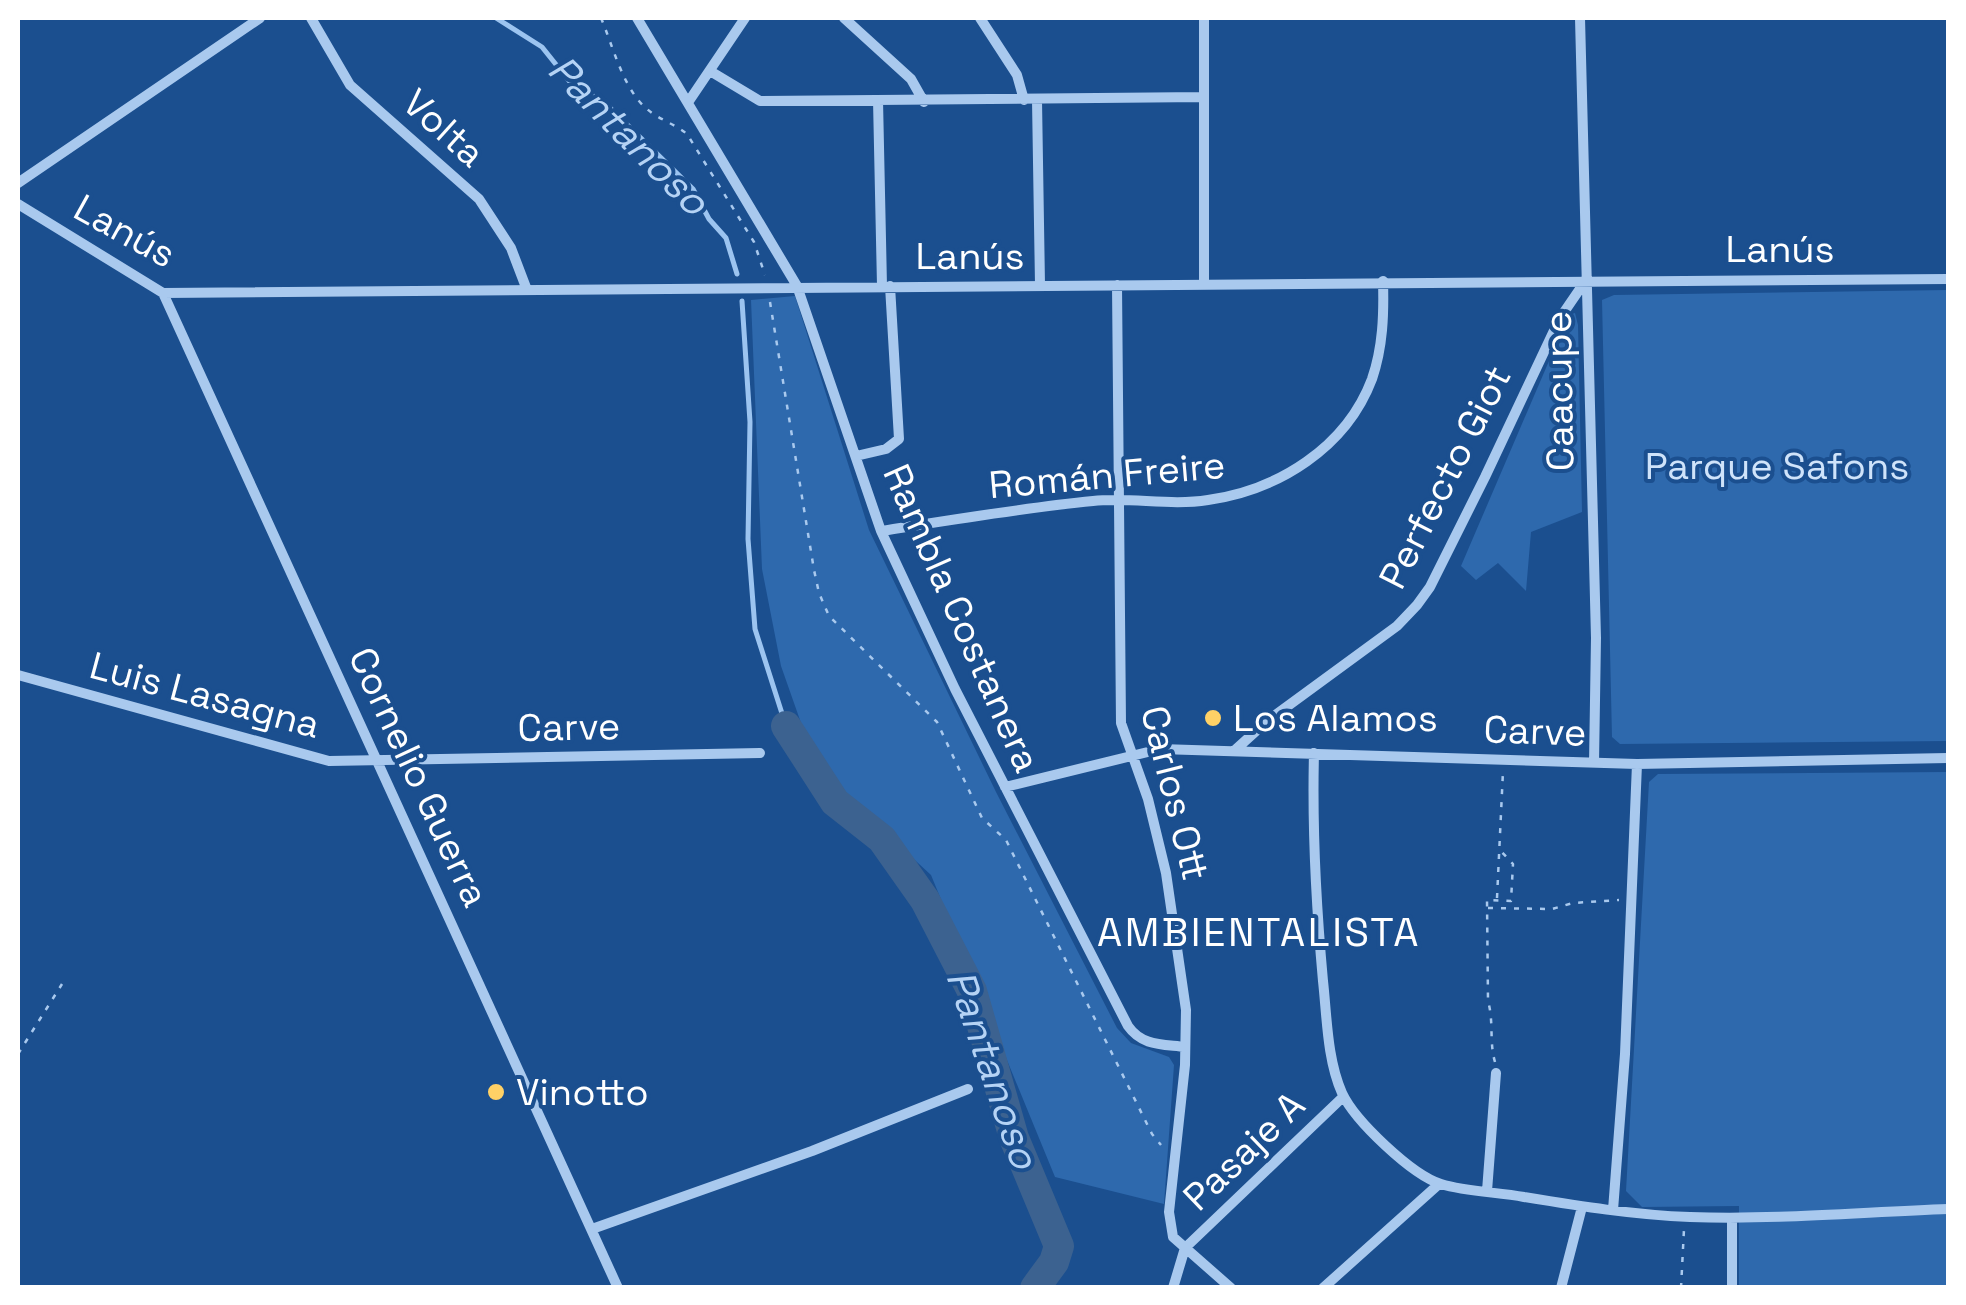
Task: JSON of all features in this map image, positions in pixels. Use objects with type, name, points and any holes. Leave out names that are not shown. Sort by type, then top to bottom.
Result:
[{"type":"street","points":[[18,182],[260,18]]},
{"type":"street","name":"Volta","points":[[311,18],[350,85],[478,199],[511,248],[528,290]]},
{"type":"street","name":"Rambla Costanera","points":[[637,18],[797,286],[881,531],[1005,787],[1128,1026],[1146,1042],[1185,1046]]},
{"type":"street","points":[[688,101],[745,18]]},
{"type":"street","points":[[844,18],[911,80],[924,102]]},
{"type":"street","points":[[980,18],[1017,75],[1024,100]]},
{"type":"street","points":[[1204,18],[1204,284]]},
{"type":"street","name":"Caacupe","points":[[1580,18],[1596,638],[1594,763]]},
{"type":"street","points":[[710,71],[760,101],[1204,97]]},
{"type":"street","points":[[856,456],[886,449],[898,438],[886,286],[878,100]]},
{"type":"street","points":[[1037,100],[1040,285]]},
{"type":"street","name":"Lanús","points":[[18,204],[163,293],[1948,278]]},
{"type":"street","name":"Perfecto Giot","points":[[1234,751],[1266,722],[1397,626],[1417,606],[1485,477],[1560,318],[1586,279]]},
{"type":"street","name":"Román Freire","points":[[881,531],[1078,503],[1204,501],[1244,492],[1288,474],[1340,434],[1361,403],[1380,348],[1383,281]]},
{"type":"street","name":"Carlos Ott","points":[[1117,284],[1120,709],[1166,874],[1186,1010],[1169,1212],[1170,1229],[1185,1248]]},
{"type":"street","name":"Cornelio Guerra","points":[[163,293],[618,1288]]},
{"type":"street","name":"Luis Lasagna","points":[[18,674],[329,761],[379,762]]},
{"type":"street","name":"Carve","points":[[1005,787],[1160,749],[1637,764],[1948,758]]},
{"type":"street","name":"Carve","points":[[379,762],[760,753]]},
{"type":"street","points":[[1314,753],[1315,894],[1331,1047],[1344,1096],[1374,1134],[1439,1184],[1685,1217],[1948,1209]]},
{"type":"street","points":[[1613,1210],[1625,1054],[1637,764]]},
{"type":"street","points":[[1487,1191],[1496,1073]]},
{"type":"street","points":[[592,1229],[812,1151],[968,1089]]},
{"type":"street","name":"Pasaje A","points":[[1185,1248],[1344,1096]]},
{"type":"street","points":[[1323,1288],[1439,1184]]},
{"type":"street","points":[[1561,1288],[1582,1206]]},
{"type":"street","points":[[1732,1218],[1732,1288]]},
{"type":"street","points":[[1172,1288],[1185,1248],[1231,1288]]},
{"type":"path","points":[[601,18],[636,98],[650,112],[672,121],[687,134],[754,242],[767,286],[814,570],[830,616],[937,722],[982,818],[1006,840],[1152,1134],[1174,1162]]},
{"type":"path","points":[[1498,900],[1503,759]]},
{"type":"path","points":[[1496,1073],[1488,1002],[1487,900],[1511,901],[1513,864],[1500,848]]},
{"type":"path","points":[[1487,908],[1552,909],[1573,902],[1631,900]]},
{"type":"path","points":[[18,1054],[62,984]]},
{"type":"path","points":[[1681,1288],[1685,1217]]},
{"type":"green space","name":"Parque Safons","points":[[1948,290],[1948,741],[1620,744],[1612,737],[1602,300],[1614,295]]},
{"type":"green space","points":[[795,296],[869,530],[996,792],[1117,1028],[1131,1043],[1169,1057],[1174,1065],[1164,1204],[1055,1177],[931,875],[841,792],[807,740],[781,666],[762,569],[751,300]]},
{"type":"green space","points":[[1575,313],[1582,512],[1531,532],[1526,591],[1498,563],[1476,580],[1461,566],[1564,326],[1569,315]]},
{"type":"green space","points":[[1948,772],[1948,1287],[1739,1287],[1739,1206],[1642,1207],[1626,1191],[1649,782],[1658,774]]},
{"type":"waterway","name":"Pantanoso","points":[[496,18],[542,47],[570,82],[606,104],[693,189],[709,219],[726,238],[737,274]]},
{"type":"waterway","name":"Pantanoso","points":[[742,301],[750,422],[748,539],[755,629],[786,726]]},
{"type":"waterway","name":"Pantanoso","points":[[786,726],[835,802],[882,839],[925,900],[972,991],[1014,1138],[1059,1246],[1054,1262],[1035,1288]]},
{"type":"place","name":"Los Alamos","points":[[1213,718]]},
{"type":"place","name":"Vinotto","points":[[496,1092]]},
{"type":"district","name":"AMBIENTALISTA","points":[[1259,932]]}]
